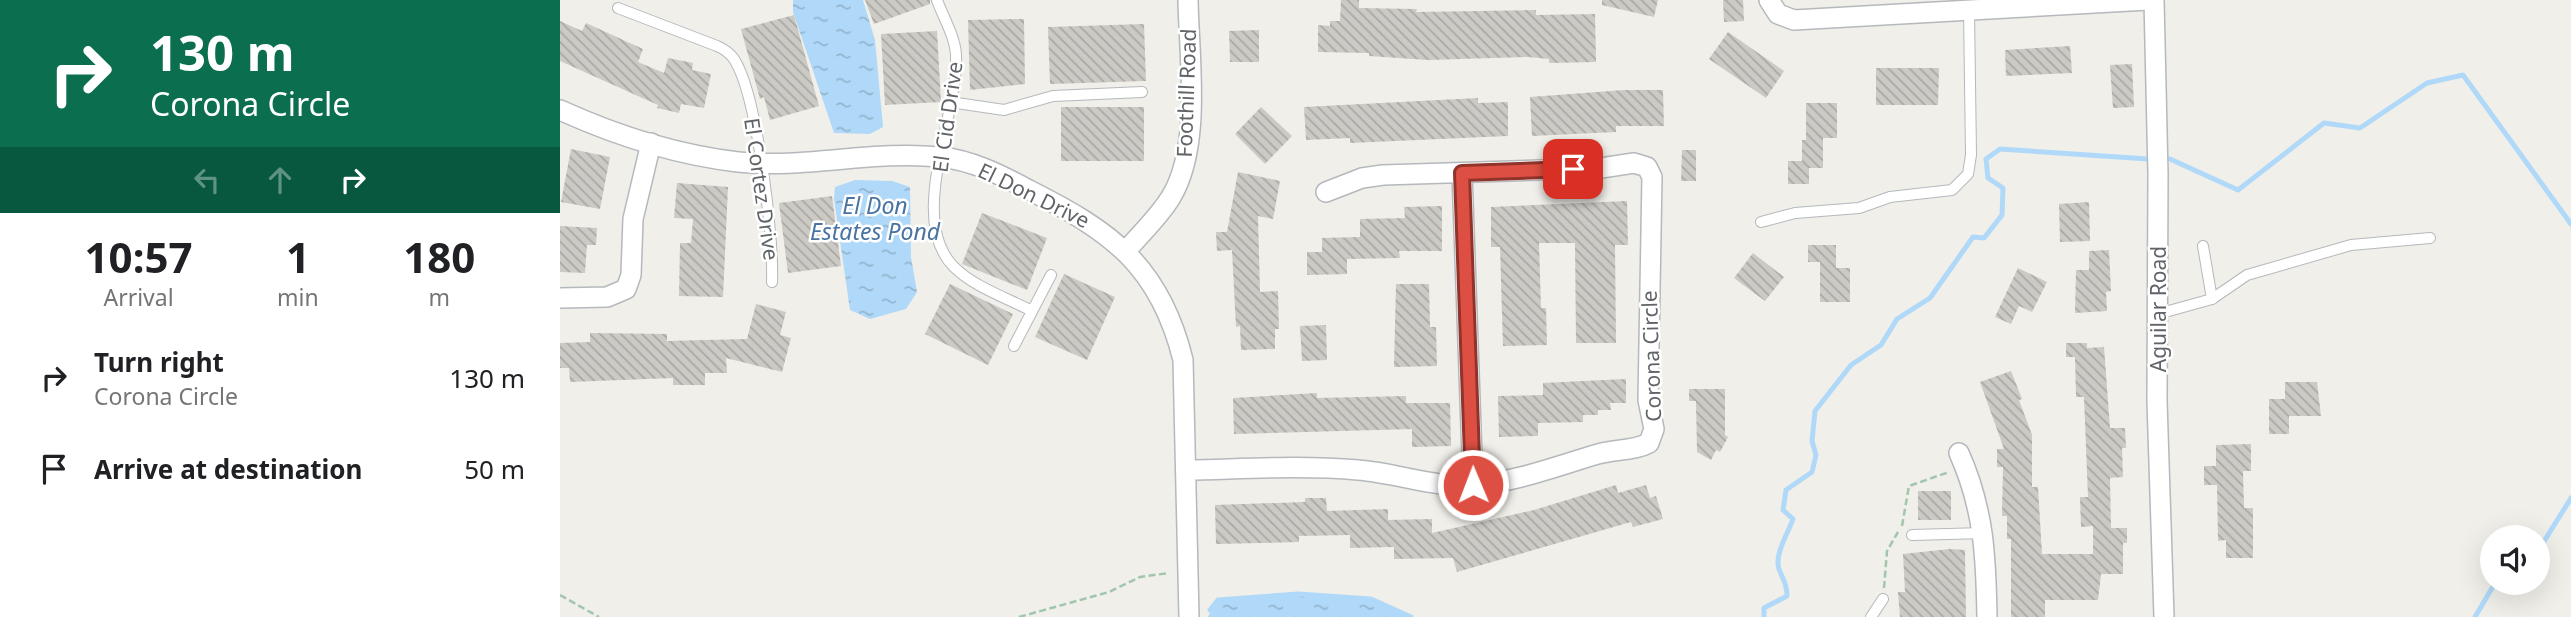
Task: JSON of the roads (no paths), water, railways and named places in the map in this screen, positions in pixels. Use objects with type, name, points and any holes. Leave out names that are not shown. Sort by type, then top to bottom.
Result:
[{"type":"street","name":"Foothill Road","points":[[1126,251],[1164,208],[1186,163],[1190,116],[1188,0]]},
{"type":"street","points":[[1769,0],[1778,14],[1794,20],[2148,0]]},
{"type":"street","name":"Aguilar Road","points":[[2154,0],[2157,401],[2164,617]]},
{"type":"street","name":"El Don Drive","points":[[560,110],[609,131],[723,160],[761,163],[899,156],[942,157],[977,166],[1079,215],[1126,251],[1157,294],[1178,343],[1185,374],[1189,617]]},
{"type":"street","points":[[560,298],[618,295],[628,284],[633,219],[651,143]]},
{"type":"street","name":"Corona Circle","points":[[1187,470],[1356,470],[1437,486],[1473,485],[1504,481],[1624,448],[1637,449],[1649,443],[1654,429],[1648,400],[1652,177],[1647,167],[1634,163],[1601,168],[1362,178],[1326,192]]},
{"type":"street","points":[[1462,173],[1473,485]]},
{"type":"street","points":[[1962,459],[1978,501],[1984,533],[1987,617]]},
{"type":"lane","name":"El Cid Drive","points":[[937,0],[956,53],[934,216],[937,236],[946,257],[972,281],[1032,312]]},
{"type":"lane","name":"El Cortez Drive","points":[[618,8],[717,46],[733,57],[752,111],[761,163],[772,282]]},
{"type":"lane","points":[[1760,222],[1795,213],[1859,208],[1890,197],[1952,190],[1968,174],[1972,155],[1969,10]]},
{"type":"lane","points":[[950,102],[1004,110],[1053,96],[1142,92]]},
{"type":"lane","points":[[2158,314],[2212,299],[2247,275],[2351,245],[2430,238]]},
{"type":"lane","points":[[2203,246],[2212,299]]},
{"type":"lane","points":[[1014,346],[1051,275]]},
{"type":"lane","points":[[1912,535],[1984,533]]},
{"type":"lane","points":[[1871,617],[1883,599]]},
{"type":"water","name":"El Don Estates Pond","points":[[793,0],[863,0],[875,40],[883,127],[870,134],[834,133],[793,12]]},
{"type":"water","name":"El Don Estates Pond","points":[[855,180],[892,181],[910,187],[911,257],[917,292],[906,309],[870,319],[850,310],[834,199],[835,187]]},
{"type":"water","points":[[1298,594],[1371,599],[1411,617],[1208,617],[1216,600]]},
{"type":"waterway","points":[[2170,159],[2238,190],[2324,123],[2360,128],[2427,83],[2463,75],[2571,224]]},
{"type":"waterway","points":[[1764,617],[1764,608],[1787,596],[1778,563],[1793,519],[1783,510],[1786,490],[1812,472],[1816,455],[1812,441],[1815,411],[1851,365],[1881,345],[1897,319],[1930,298],[1973,237],[1984,238],[2002,215],[2003,188],[1988,178],[1986,159],[2000,149],[2148,159]]},
{"type":"waterway","points":[[2550,532],[2571,498]]},
{"type":"waterway","points":[[1210,610],[1218,600],[1298,594],[1371,599],[1411,617]]},
{"type":"waterway","points":[[2475,617],[2488,595]]}]
